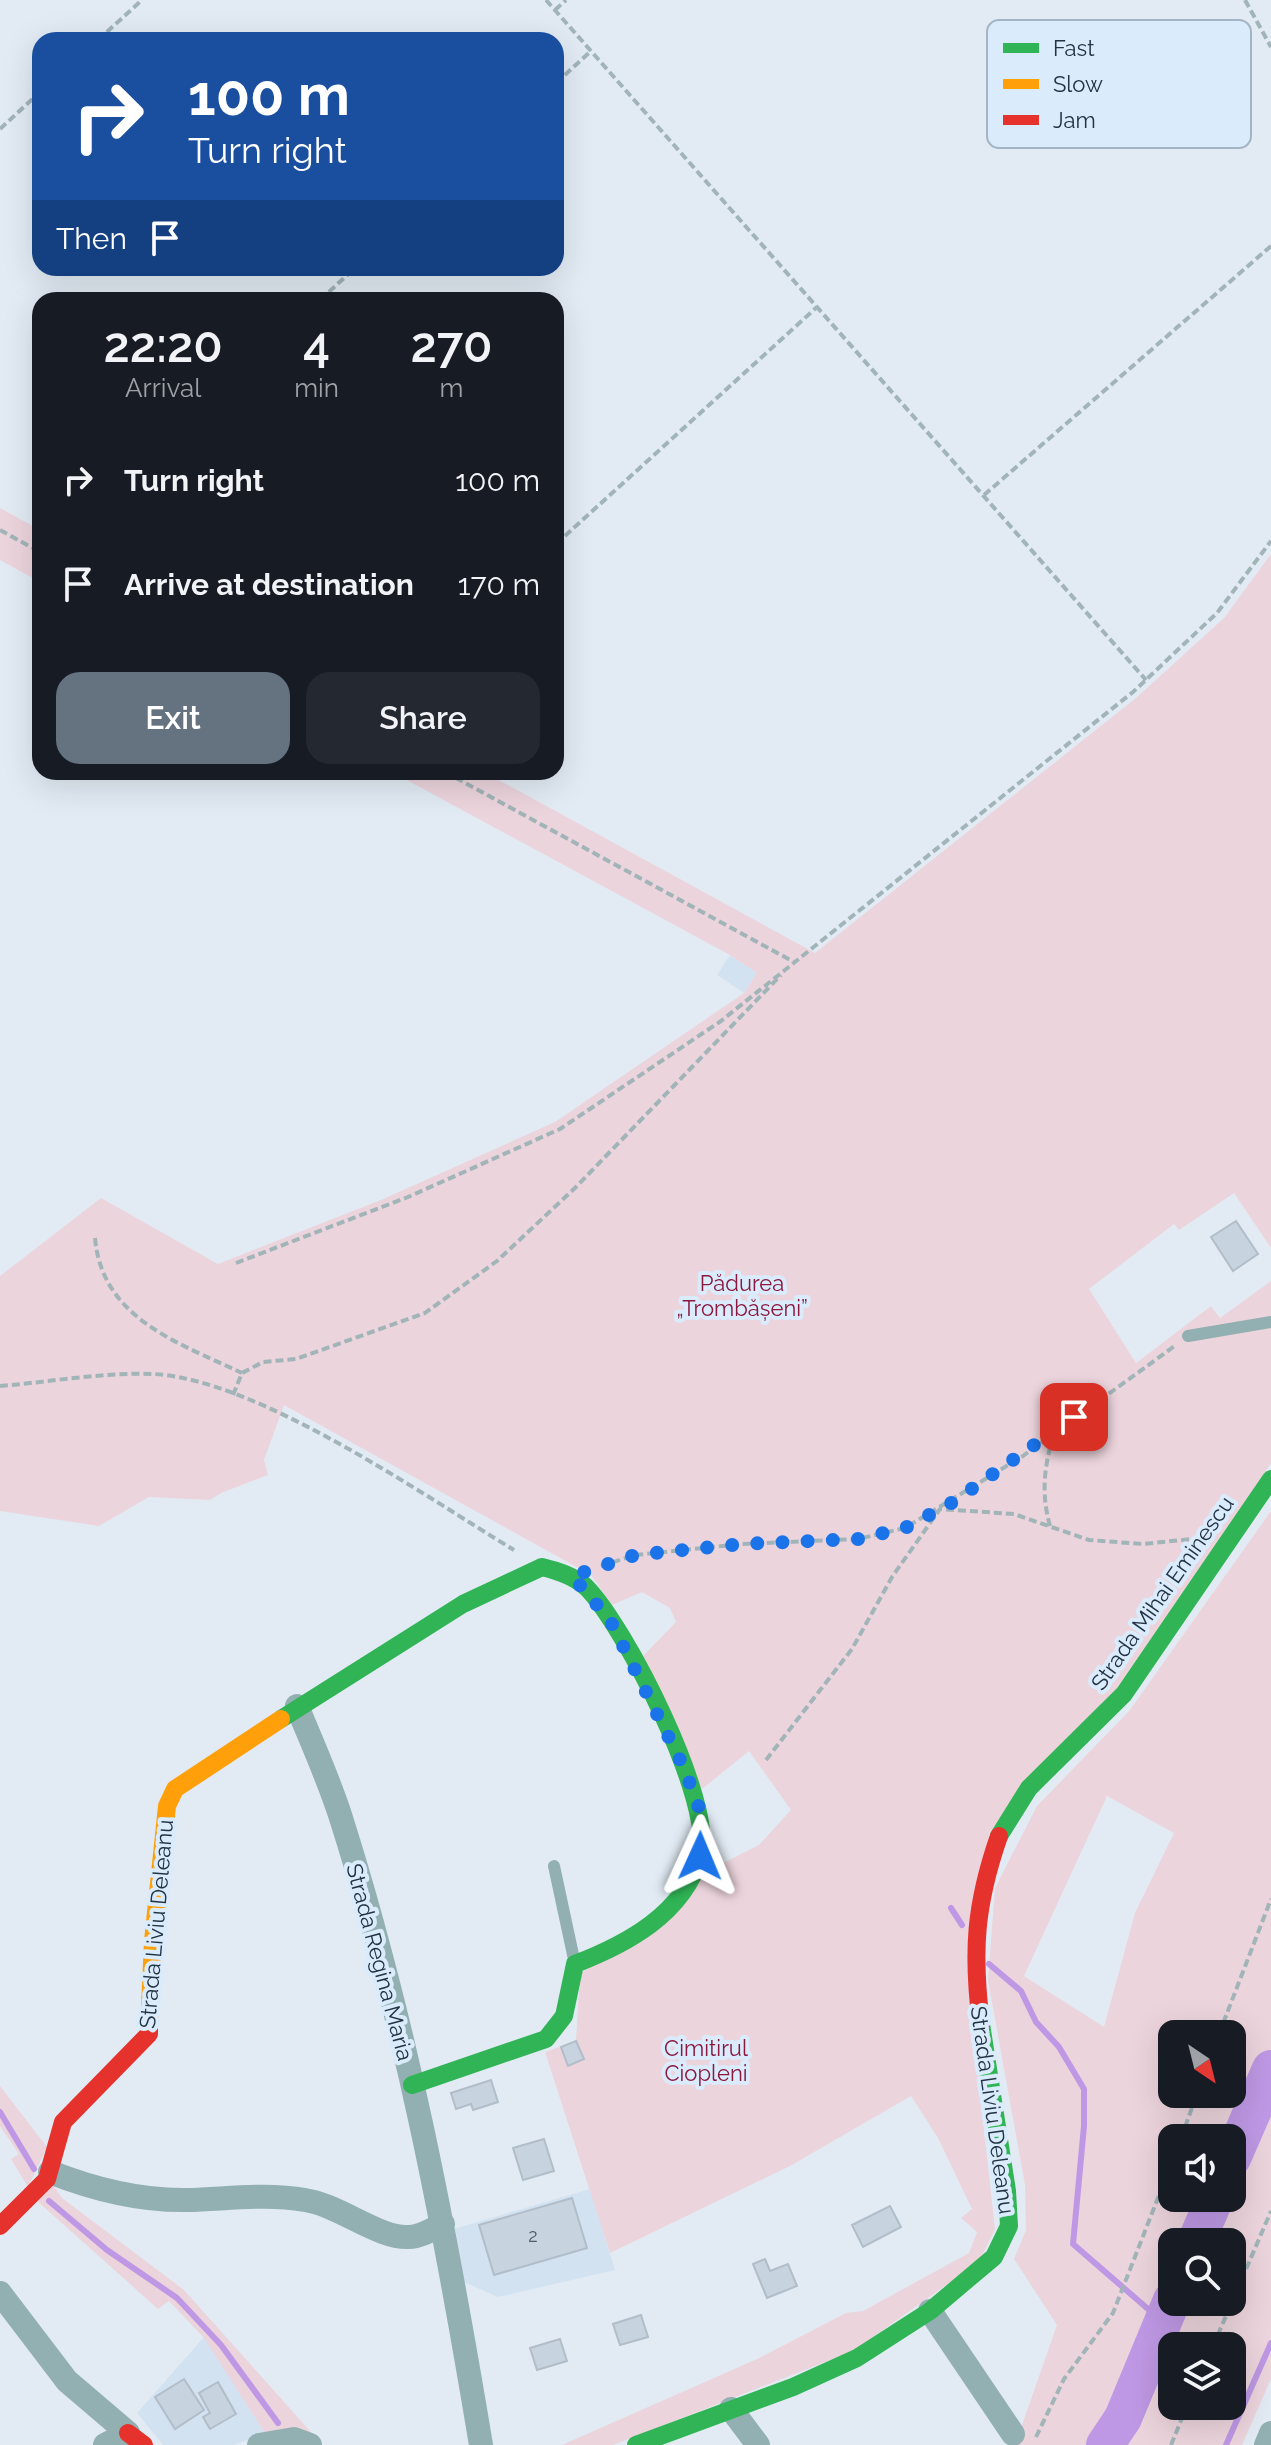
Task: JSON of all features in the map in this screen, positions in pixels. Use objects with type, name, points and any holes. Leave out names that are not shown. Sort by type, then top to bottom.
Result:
[{"type":"street","name":"Strada Mihai Eminescu","points":[[981,1888],[1001,1829],[1029,1788],[1124,1694],[1271,1479]]},
{"type":"street","points":[[412,2085],[546,2039],[564,2016],[575,1964],[639,1937],[663,1914],[700,1856],[701,1813],[678,1755],[610,1620],[572,1576],[542,1567]]},
{"type":"street","name":"Strada Liviu Deleanu","points":[[0,2226],[50,2172],[63,2122],[149,2034],[153,1941],[167,1806],[175,1789],[297,1706],[463,1604],[542,1567]]},
{"type":"street","name":"Strada Regina Maria","points":[[297,1706],[341,1817],[412,2085],[443,2224],[481,2445]]},
{"type":"street","name":"Strada Liviu Deleanu","points":[[636,2445],[857,2358],[930,2311],[994,2257],[1009,2226],[1007,2191],[987,2075],[974,1967],[981,1888]]},
{"type":"street","points":[[50,2172],[82,2184],[131,2195],[184,2200],[261,2197],[307,2200],[350,2214],[394,2236],[412,2238],[443,2224]]},
{"type":"street","points":[[0,2293],[67,2381],[136,2439]]},
{"type":"street","points":[[930,2311],[1022,2439]]},
{"type":"street","points":[[731,2409],[758,2445]]},
{"type":"street","points":[[1266,2445],[1271,2433]]},
{"type":"street","points":[[105,2445],[136,2439]]},
{"type":"street","points":[[259,2445],[294,2439],[310,2445]]},
{"type":"lane","points":[[1188,1336],[1271,1322]]},
{"type":"lane","points":[[554,1866],[575,1964]]},
{"type":"path","points":[[107,32],[142,0]]},
{"type":"path","points":[[546,0],[1146,680]]},
{"type":"path","points":[[555,10],[566,0]]},
{"type":"path","points":[[1245,0],[1271,47]]},
{"type":"path","points":[[564,76],[591,51]]},
{"type":"path","points":[[0,129],[32,99]]},
{"type":"path","points":[[984,495],[1271,246]]},
{"type":"path","points":[[329,292],[346,276]]},
{"type":"path","points":[[564,537],[817,307]]},
{"type":"path","points":[[0,530],[32,548]]},
{"type":"path","points":[[236,1263],[408,1197],[560,1129],[721,1021],[1146,680],[1217,613],[1271,541]]},
{"type":"path","points":[[460,780],[794,962]]},
{"type":"path","points":[[233,1395],[242,1373],[263,1362],[296,1359],[425,1313],[497,1261],[575,1188],[794,962]]},
{"type":"path","points":[[95,1238],[97,1259],[110,1289],[136,1318],[169,1341],[242,1373]]},
{"type":"path","points":[[572,1576],[635,1555],[742,1544],[858,1539],[905,1528],[940,1509],[1053,1433],[1188,1336]]},
{"type":"path","points":[[0,1386],[153,1374],[201,1383],[233,1395],[353,1453],[542,1567]]},
{"type":"path","points":[[1050,1526],[1043,1502],[1043,1473],[1053,1433]]},
{"type":"path","points":[[940,1509],[1014,1514],[1089,1540],[1143,1544],[1208,1538],[1227,1545]]},
{"type":"path","points":[[766,1760],[852,1649],[892,1577],[940,1509]]},
{"type":"path","points":[[1224,2020],[1271,1899]]},
{"type":"path","points":[[1022,2439],[1118,2302],[1158,2200]]},
{"type":"path","points":[[1246,2269],[1271,2211]]},
{"type":"path","points":[[1171,2445],[1181,2420]]},
{"type":"shaded area","points":[[730,955],[757,973],[744,993],[717,975]]},
{"type":"shaded area","points":[[590,2189],[615,2270],[498,2297],[464,2282],[454,2229]]},
{"type":"shaded area","points":[[204,2337],[265,2433],[234,2445],[163,2445],[137,2413]]},
{"type":"green space","points":[[0,508],[32,526],[32,578],[0,560]]},
{"type":"green space","points":[[1271,554],[1271,1248],[1234,1193],[1179,1230],[1174,1224],[1089,1289],[1136,1363],[1211,1306],[1220,1318],[1271,1281],[1271,1463],[1122,1685],[989,1833],[979,2084],[995,2229],[979,2262],[853,2351],[613,2445],[562,2445],[757,2359],[846,2313],[863,2311],[969,2253],[977,2232],[961,2218],[972,2209],[938,2138],[911,2096],[790,2166],[610,2253],[545,2052],[576,2041],[580,1974],[711,1869],[759,1845],[791,1810],[749,1751],[702,1789],[641,1658],[676,1622],[670,1608],[642,1592],[612,1605],[591,1575],[284,1405],[264,1460],[268,1475],[210,1500],[149,1497],[99,1526],[0,1511],[0,1276],[101,1198],[218,1264],[381,1200],[555,1122],[744,993],[757,973],[730,955],[407,780],[499,780],[815,953],[1136,698],[1224,618]]},
{"type":"green space","points":[[1271,1511],[1271,2379],[1242,2445],[1015,2445],[1057,2325],[1014,2259],[1026,2230],[1025,2185],[988,1980],[995,1888],[1037,1806],[1130,1710]],"holes":[[[1107,1796],[1174,1833],[1135,1913],[1104,2027],[1024,1976]]]},
{"type":"green space","points":[[0,2086],[47,2147],[28,2187],[11,2159],[19,2154],[0,2126]]},
{"type":"green space","points":[[53,2185],[62,2198],[184,2290],[318,2440],[265,2433],[204,2338],[169,2301],[158,2309],[36,2200]]},
{"type":"building","points":[[1236,1221],[1258,1254],[1233,1271],[1211,1237]]},
{"type":"building","points":[[576,2041],[584,2059],[568,2066],[561,2047]]},
{"type":"building","points":[[491,2080],[498,2102],[473,2110],[471,2104],[456,2109],[451,2093]]},
{"type":"building","points":[[544,2139],[554,2171],[523,2180],[513,2148]]},
{"type":"building","points":[[572,2198],[587,2248],[494,2275],[479,2225]]},
{"type":"building","points":[[890,2206],[901,2227],[863,2247],[852,2225]]},
{"type":"building","points":[[765,2259],[770,2271],[788,2264],[797,2286],[767,2298],[753,2264]]},
{"type":"building","points":[[641,2315],[648,2337],[620,2345],[613,2324]]},
{"type":"building","points":[[560,2339],[567,2361],[537,2370],[530,2348]]},
{"type":"building","points":[[184,2379],[204,2410],[175,2429],[155,2397]]},
{"type":"building","points":[[218,2382],[236,2414],[210,2429],[203,2417],[210,2413],[199,2393]]},
{"type":"waterway","points":[[951,1908],[962,1925]]},
{"type":"waterway","points":[[989,1964],[1021,1991],[1036,2022],[1059,2047],[1084,2089],[1084,2126],[1073,2244],[1163,2322]]},
{"type":"waterway","points":[[1246,2126],[1271,2069]]},
{"type":"waterway","points":[[0,2112],[34,2169]]},
{"type":"waterway","points":[[49,2201],[107,2250],[177,2298],[221,2345],[278,2423]]},
{"type":"waterway","points":[[1202,2228],[1209,2212]]},
{"type":"waterway","points":[[1105,2445],[1123,2418],[1165,2316]]},
{"type":"waterway","points":[[1226,2445],[1271,2343]]},
{"type":"traffic: fast","points":[[999,1836],[1029,1788],[1124,1694],[1271,1479]]},
{"type":"traffic: fast","points":[[281,1719],[463,1604],[542,1567],[576,1580],[603,1608],[643,1676],[681,1759],[701,1832],[700,1857],[681,1895],[667,1911],[633,1936],[575,1964],[564,2016],[546,2039],[412,2085]]},
{"type":"traffic: fast","points":[[636,2445],[793,2387],[857,2358],[930,2311],[994,2257],[1009,2226],[1007,2191],[981,2024]]},
{"type":"traffic: slow","points":[[149,2028],[153,1941],[167,1806],[175,1789],[281,1719]]},
{"type":"traffic: jam","points":[[981,2024],[976,1951],[980,1907],[999,1836]]},
{"type":"traffic: jam","points":[[0,2226],[47,2179],[63,2122],[149,2034],[149,2028]]},
{"type":"traffic: jam","points":[[128,2433],[144,2445]]},
{"type":"route","points":[[700,1856],[701,1813],[684,1768],[610,1620],[588,1590],[572,1576],[635,1555],[742,1544],[858,1539],[905,1528],[953,1502],[1023,1456],[1074,1417]]},
{"type":"park label","name":"Pădurea „Trombășeni”","points":[[742,1296]]},
{"type":"park label","name":"Cimitirul Ciopleni","points":[[706,2060]]}]
